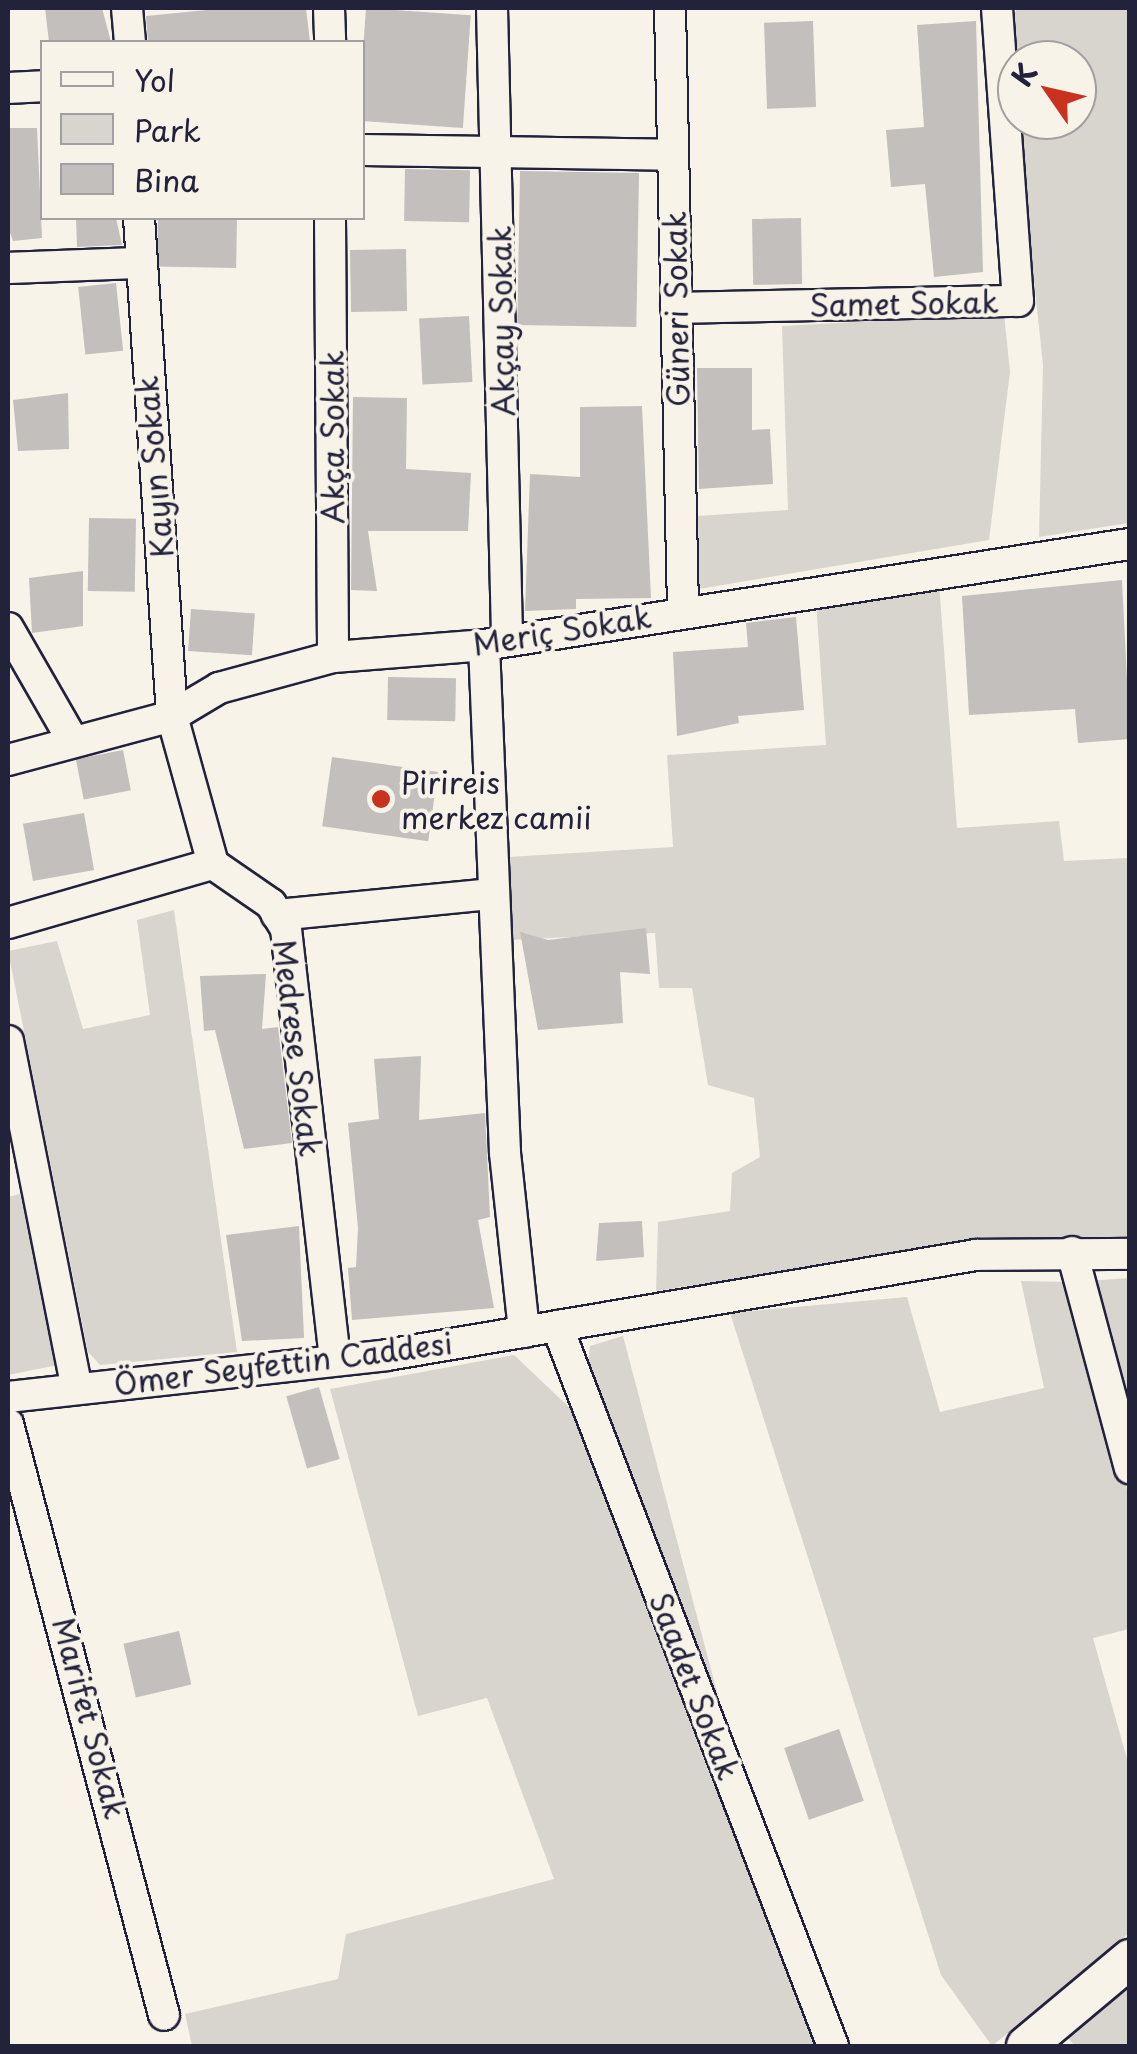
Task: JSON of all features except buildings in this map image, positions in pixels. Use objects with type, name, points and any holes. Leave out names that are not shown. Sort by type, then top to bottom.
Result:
[{"type":"street","points":[[127,8],[130,40]]},
{"type":"street","points":[[330,8],[330,40]]},
{"type":"street","name":"Akçay Sokak","points":[[492,8],[498,151],[495,640]]},
{"type":"street","name":"Güneri Sokak","points":[[670,8],[683,612]]},
{"type":"street","name":"Samet Sokak","points":[[676,308],[1018,301],[997,8]]},
{"type":"street","points":[[8,88],[40,86]]},
{"type":"street","points":[[365,150],[673,155]]},
{"type":"street","name":"Kayın Sokak","points":[[139,220],[172,716],[213,864]]},
{"type":"street","name":"Akça Sokak","points":[[330,220],[334,657]]},
{"type":"street","points":[[8,268],[141,263]]},
{"type":"street","name":"Meriç Sokak","points":[[8,760],[172,716],[219,688],[334,657],[495,640],[1129,544]]},
{"type":"street","points":[[8,628],[73,741]]},
{"type":"street","points":[[495,640],[492,894],[524,1332]]},
{"type":"street","points":[[8,923],[213,864]]},
{"type":"street","name":"Medrese Sokak","points":[[213,864],[278,915],[336,1359]]},
{"type":"street","points":[[278,915],[492,894]]},
{"type":"street","points":[[8,1041],[21,1178],[77,1388]]},
{"type":"street","points":[[1072,1252],[1130,1468]]},
{"type":"street","name":"Ömer Seyfettin Caddesi","points":[[8,1396],[336,1359],[524,1332],[976,1256],[1130,1254]]},
{"type":"street","name":"Saadet Sokak","points":[[557,1326],[833,2046]]},
{"type":"street","name":"Marifet Sokak","points":[[8,1424],[164,2015]]},
{"type":"street","points":[[1026,2046],[1130,1959]]},
{"type":"green space","points":[[1018,8],[1129,8],[1129,523],[1039,537],[1043,365],[1019,140],[1097,140],[1097,40],[1009,40],[1007,24]]},
{"type":"green space","points":[[1004,314],[1010,372],[989,540],[699,589],[698,516],[788,510],[782,326]]},
{"type":"green space","points":[[939,582],[957,828],[1059,821],[1064,861],[1129,858],[1129,1239],[973,1244],[656,1291],[658,1222],[730,1211],[732,1173],[760,1157],[754,1098],[708,1085],[692,988],[659,988],[655,933],[509,940],[507,857],[673,847],[667,755],[826,745],[816,602]]},
{"type":"green space","points":[[174,910],[237,1352],[100,1365],[88,1352],[8,951],[57,941],[83,1029],[150,1015],[137,920]]},
{"type":"green space","points":[[20,1194],[58,1365],[8,1375],[8,1197]]},
{"type":"green space","points":[[1129,1278],[1129,1412],[1089,1281]]},
{"type":"green space","points":[[1021,1281],[1068,1282],[1129,1497],[1129,1629],[1093,1638],[1129,1766],[1129,1933],[992,2046],[941,1975],[730,1313],[907,1297],[940,1412],[1044,1388]]},
{"type":"green space","points":[[623,1336],[722,1711],[587,1370],[590,1346]]},
{"type":"green space","points":[[514,1355],[572,1410],[814,2046],[192,2046],[185,2014],[338,1979],[346,1934],[554,1879],[487,1698],[418,1716],[330,1389]]},
{"type":"green space","points":[[1129,1986],[1129,2046],[1075,2046],[1066,2036]]},
{"type":"place","name":"Pirireis merkez camii","points":[[381,799]]}]
